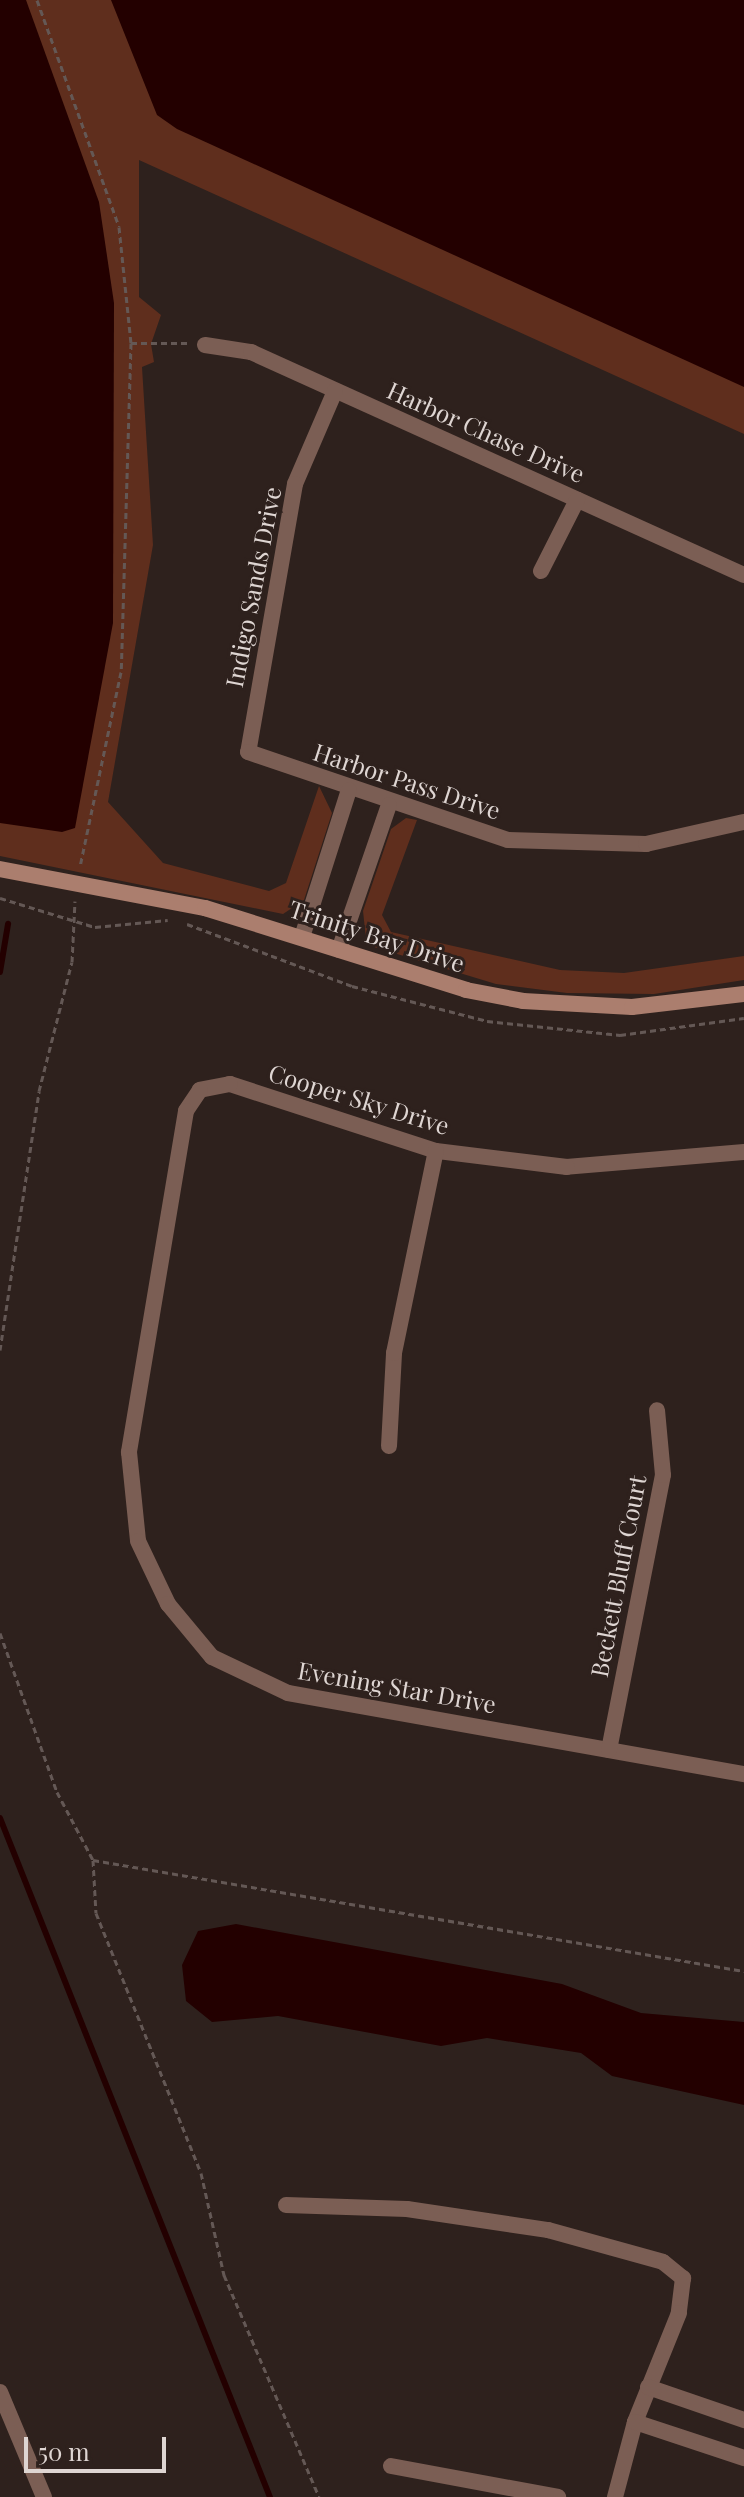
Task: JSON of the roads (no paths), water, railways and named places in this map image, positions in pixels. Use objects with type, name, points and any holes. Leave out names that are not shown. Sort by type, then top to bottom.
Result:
[{"type":"street","name":"Harbor Chase Drive","points":[[205,345],[251,352],[744,575]]},
{"type":"street","name":"Indigo Sands Drive","points":[[248,752],[295,484],[335,391]]},
{"type":"street","points":[[541,571],[577,500]]},
{"type":"street","name":"Harbor Pass Drive","points":[[248,752],[389,805],[508,840],[646,844],[744,822]]},
{"type":"street","points":[[302,937],[349,790]]},
{"type":"street","points":[[339,950],[389,805]]},
{"type":"street","name":"Trinity Bay Drive","points":[[0,869],[130,891],[523,1001],[632,1007],[744,994]]},
{"type":"street","name":"Cooper Sky Drive","points":[[200,1090],[230,1084],[436,1151],[567,1167],[744,1152]]},
{"type":"street","name":"Evening Star Drive","points":[[200,1090],[186,1111],[129,1452],[138,1541],[168,1604],[212,1657],[288,1693],[744,1774]]},
{"type":"street","points":[[389,1446],[394,1353],[436,1151]]},
{"type":"street","name":"Beckett Bluff Court","points":[[609,1750],[663,1475],[657,1410]]},
{"type":"street","points":[[286,2205],[407,2209],[548,2230],[663,2262],[683,2278],[679,2313],[635,2422],[615,2497]]},
{"type":"street","points":[[648,2387],[744,2420]]},
{"type":"street","points":[[0,2392],[44,2497]]},
{"type":"street","points":[[635,2422],[744,2458]]},
{"type":"street","points":[[391,2466],[558,2497]]},
{"type":"waterway","points":[[0,972],[8,924]]},
{"type":"waterway","points":[[0,1818],[270,2497]]}]
